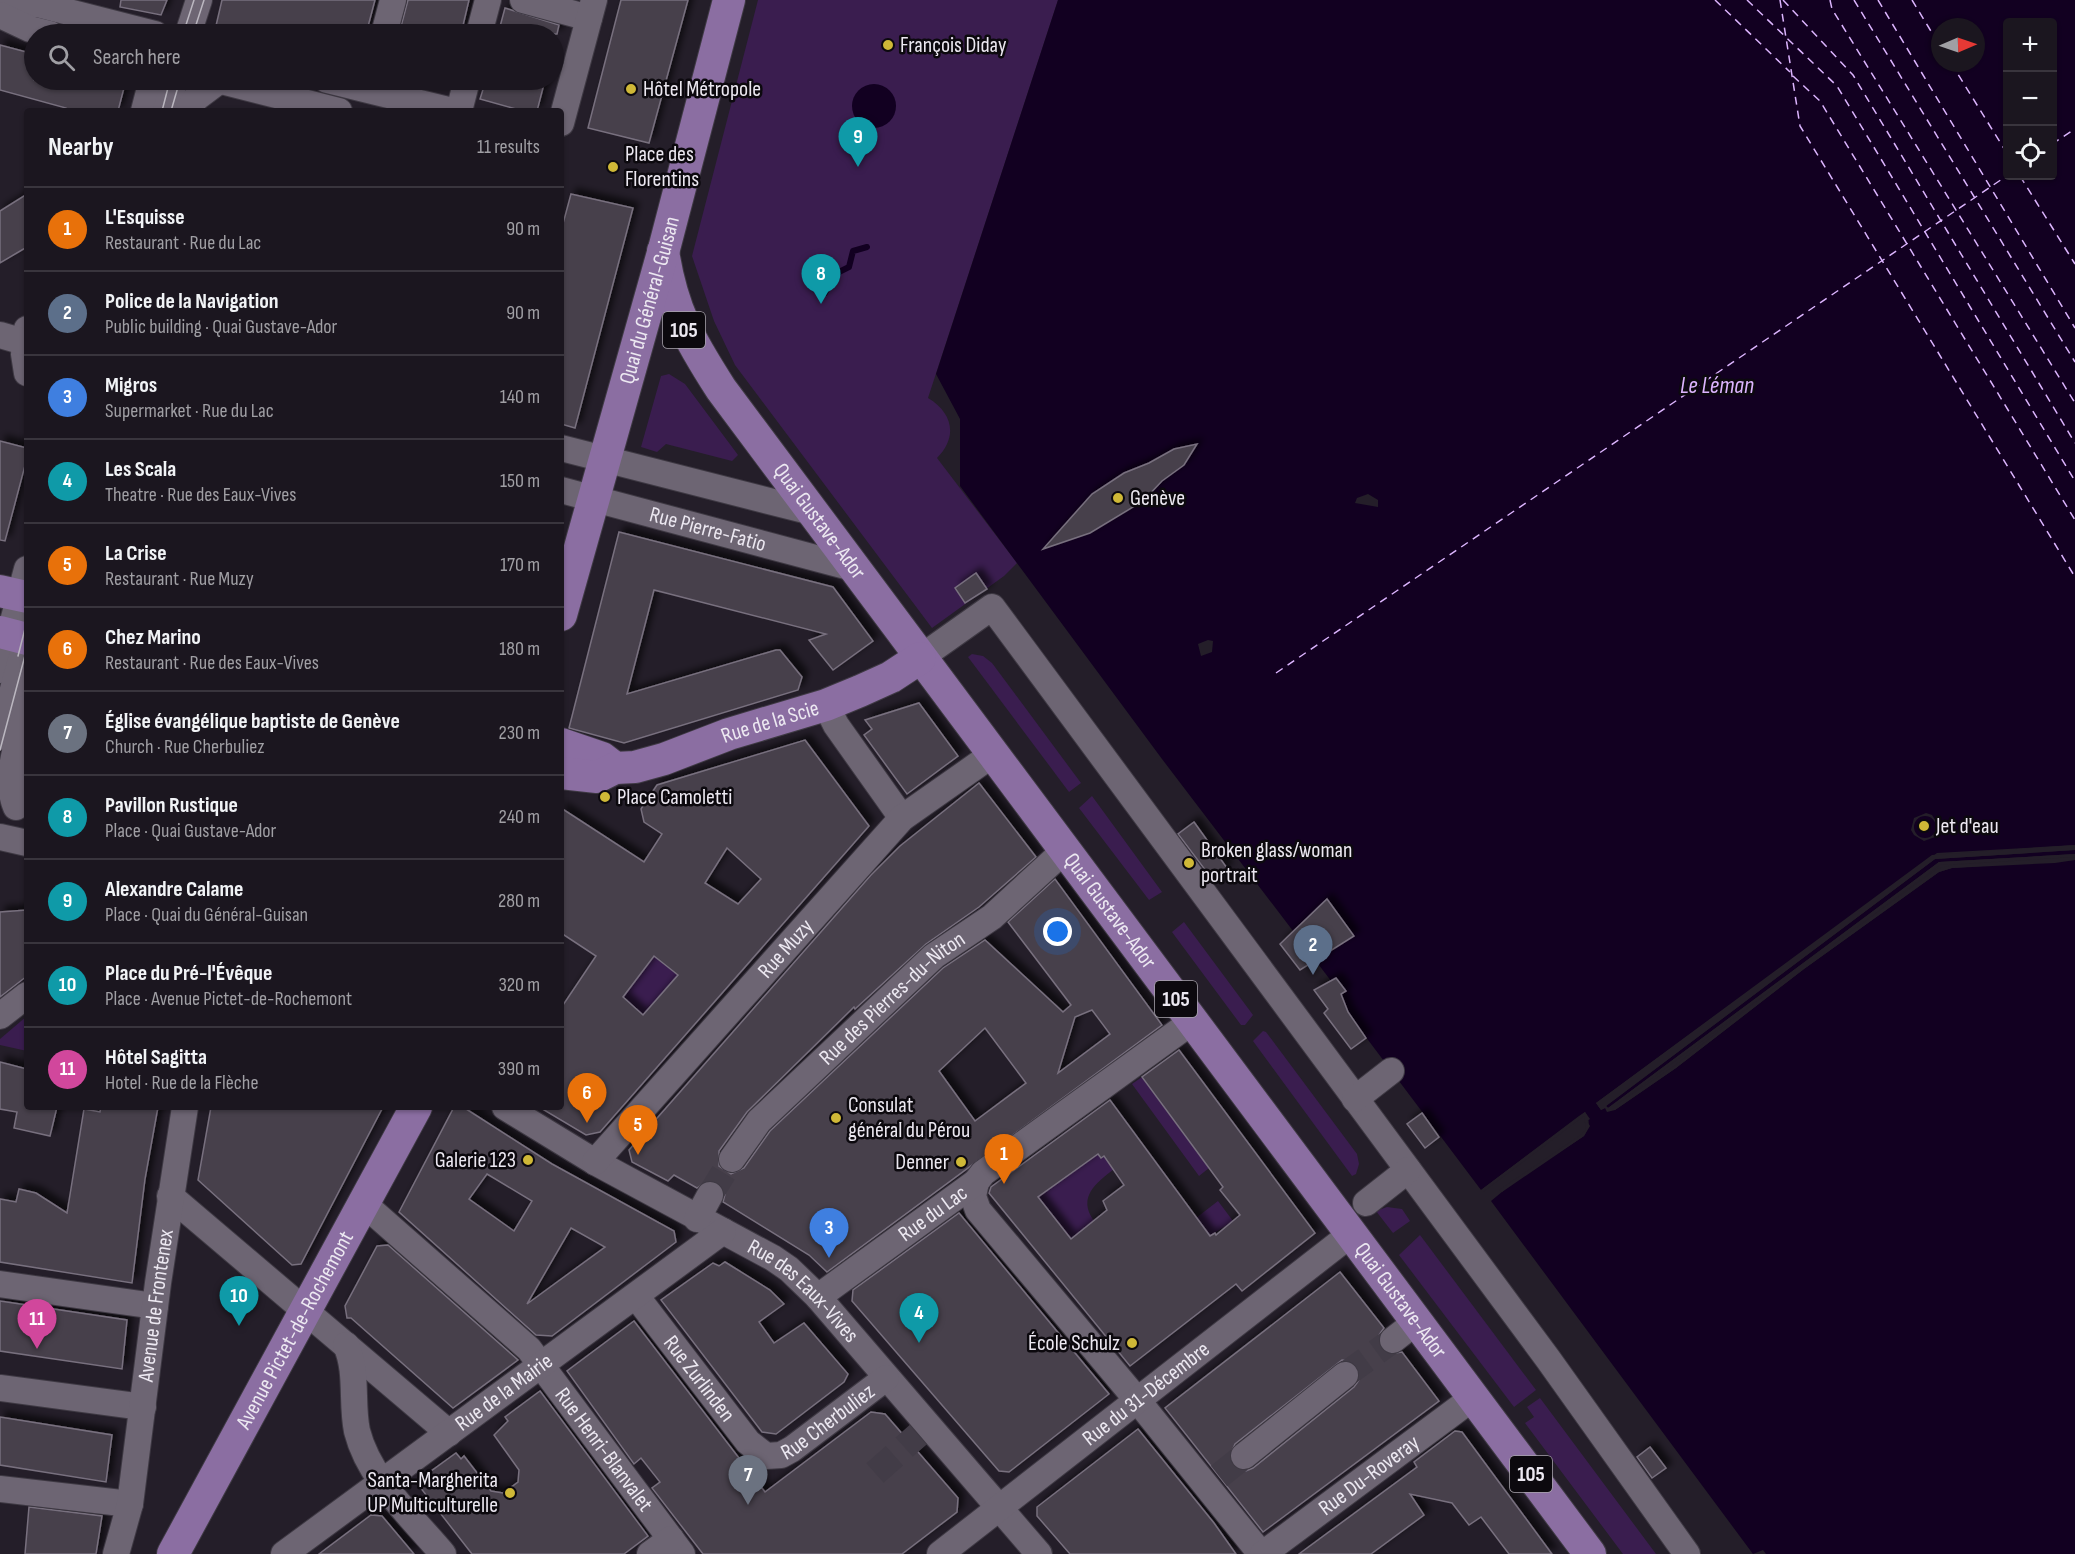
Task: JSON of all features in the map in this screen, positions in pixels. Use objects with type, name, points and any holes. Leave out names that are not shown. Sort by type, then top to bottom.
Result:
[{"type":"main road","name":"Quai du Général-Guisan","points":[[564,604],[663,251],[729,0]]},
{"type":"main road","name":"Quai Gustave-Ador","points":[[663,251],[672,300],[684,330],[720,388],[1351,1234],[1405,1331],[1474,1397],[1587,1553]]},
{"type":"main road","name":"Rue de la Scie","points":[[615,768],[635,767],[664,759],[729,734],[826,705],[880,683],[920,658]]},
{"type":"main road","points":[[564,745],[602,758],[615,768],[597,777],[564,773]]},
{"type":"main road","name":"Avenue Pictet-de-Rochemont","points":[[173,1554],[414,1110]]},
{"type":"street","points":[[191,24],[199,0]]},
{"type":"street","points":[[387,24],[393,0]]},
{"type":"street","points":[[482,24],[488,0]]},
{"type":"street","points":[[523,0],[592,9],[564,112]]},
{"type":"street","points":[[0,8],[17,4],[37,4],[116,24]]},
{"type":"street","points":[[0,15],[24,26]]},
{"type":"street","points":[[145,108],[149,90]]},
{"type":"street","points":[[167,108],[172,90]]},
{"type":"street","points":[[190,108],[196,98],[206,90]]},
{"type":"street","points":[[258,90],[327,108]]},
{"type":"street","points":[[387,90],[444,108]]},
{"type":"street","points":[[460,108],[464,90]]},
{"type":"street","points":[[17,336],[24,362]]},
{"type":"street","name":"Rue Pierre-Fatio","points":[[564,449],[812,512]]},
{"type":"street","name":"Rue Pierre-Fatio","points":[[564,491],[853,568]]},
{"type":"street","points":[[0,737],[18,636],[18,588]]},
{"type":"street","points":[[920,658],[992,607],[1408,1170],[1687,1554]]},
{"type":"street","points":[[0,670],[18,636]]},
{"type":"street","points":[[826,705],[836,725],[902,818]]},
{"type":"street","points":[[14,807],[10,774],[24,720]]},
{"type":"street","name":"Rue Muzy","points":[[595,1162],[902,818],[993,754]]},
{"type":"street","points":[[0,837],[24,842]]},
{"type":"street","name":"Rue des Pierres-du-Niton","points":[[732,1159],[759,1121],[934,956],[992,917],[1065,850]]},
{"type":"street","points":[[0,1016],[24,997]]},
{"type":"street","name":"Rue du Lac","points":[[818,1297],[976,1182],[983,1173],[1030,1138],[1193,1021]]},
{"type":"street","points":[[1355,1099],[1391,1071]]},
{"type":"street","name":"Avenue de Frontenex","points":[[134,1554],[130,1535],[130,1504],[170,1196],[184,1110]]},
{"type":"street","name":"Rue des Eaux-Vives","points":[[510,1110],[595,1162],[789,1269],[818,1297],[1039,1554]]},
{"type":"street","points":[[1366,1203],[1408,1170]]},
{"type":"street","points":[[976,1182],[973,1196],[978,1210],[1138,1401],[1213,1481],[1262,1554]]},
{"type":"street","points":[[697,1219],[710,1195]]},
{"type":"street","points":[[170,1196],[449,1433]]},
{"type":"street","name":"Rue Henri-Blanvalet","points":[[364,1204],[529,1349],[676,1546]]},
{"type":"street","name":"Rue de la Mairie","points":[[284,1554],[723,1231]]},
{"type":"street","name":"Rue du 31-Décembre","points":[[940,1554],[1351,1234]]},
{"type":"street","points":[[0,1284],[155,1306]]},
{"type":"street","name":"Rue Zurlinden","points":[[636,1296],[748,1442],[766,1456]]},
{"type":"street","points":[[346,1345],[353,1368],[358,1434],[365,1454],[382,1482],[443,1554]]},
{"type":"street","points":[[1244,1456],[1345,1375]]},
{"type":"street","name":"Rue Cherbuliez","points":[[766,1456],[781,1455],[792,1449],[886,1378]]},
{"type":"street","points":[[0,1388],[143,1407]]},
{"type":"street","name":"Rue Du-Roveray","points":[[1262,1554],[1474,1397]]},
{"type":"street","points":[[0,1489],[130,1504]]},
{"type":"street","name":"Avenue de Frontenex","points":[[116,1554],[130,1504]]},
{"type":"street","points":[[650,1554],[676,1546]]},
{"type":"shaded area","points":[[758,0],[1058,0],[928,398],[943,411],[950,426],[948,442],[937,458],[1017,563],[1004,576],[932,628],[735,365],[714,321],[692,256]]},
{"type":"shaded area","points":[[669,374],[685,384],[738,455],[732,461],[666,444],[657,452],[641,447],[661,376]]},
{"type":"shaded area","points":[[972,654],[983,656],[992,663],[1081,783],[1069,792],[968,657]]},
{"type":"shaded area","points":[[1092,796],[1162,892],[1149,900],[1079,808]]},
{"type":"shaded area","points":[[1184,922],[1253,1015],[1245,1025],[1241,1025],[1172,932]]},
{"type":"shaded area","points":[[668,954],[684,968],[637,1023],[624,1012],[631,1004],[623,996],[654,956],[662,962]]},
{"type":"shaded area","points":[[24,1019],[24,1050],[0,1045],[0,1039]]},
{"type":"shaded area","points":[[1263,1031],[1357,1154],[1359,1164],[1356,1174],[1352,1176],[1253,1041]]},
{"type":"shaded area","points":[[1142,1077],[1209,1168],[1199,1176],[1132,1084]]},
{"type":"shaded area","points":[[1098,1154],[1101,1158],[1104,1156],[1114,1169],[1095,1185],[1088,1198],[1087,1205],[1094,1221],[1071,1239],[1038,1197]]},
{"type":"shaded area","points":[[1218,1201],[1233,1221],[1210,1236],[1196,1218]]},
{"type":"shaded area","points":[[1387,1207],[1402,1209],[1410,1221],[1393,1233],[1376,1211]]},
{"type":"shaded area","points":[[1420,1235],[1536,1390],[1514,1407],[1399,1255]]},
{"type":"shaded area","points":[[1540,1398],[1656,1554],[1623,1554],[1525,1423],[1534,1417],[1527,1407]]},
{"type":"water","name":"Le Léman","points":[[1058,0],[2075,0],[2075,845],[1937,853],[1596,1103],[1601,1110],[1605,1108],[1615,1110],[1676,1068],[1804,969],[1939,872],[1952,868],[2075,860],[2075,1554],[1766,1554],[1763,1550],[1753,1554],[1491,1201],[1514,1182],[1584,1136],[1589,1124],[1585,1112],[1481,1190],[1341,1004],[1341,994],[1162,759],[960,486],[960,419],[936,374]],"holes":[[[1368,494],[1378,500],[1378,507],[1355,503],[1357,498]],[[1208,640],[1213,641],[1212,652],[1201,656],[1198,644]],[[1926,813],[1932,815],[1939,826],[1935,837],[1924,841],[1914,835],[1911,830],[1914,818]]]},
{"type":"water","points":[[874,84],[883,85],[890,90],[895,97],[895,115],[890,122],[883,127],[874,128],[865,127],[858,122],[853,115],[852,106],[853,97],[858,90],[865,85]]},
{"type":"water","points":[[1925,816],[1933,819],[1936,827],[1933,835],[1925,838],[1917,835],[1914,827],[1917,819]]},
{"type":"water","points":[[2075,850],[2075,854],[1939,862],[1608,1108],[1606,1106],[1935,859]]},
{"type":"pier","points":[[2075,845],[2075,850],[1935,859],[1606,1106],[1608,1108],[1939,862],[2075,854],[2075,857],[2075,860],[2055,863],[1952,868],[1939,872],[1804,969],[1676,1068],[1615,1110],[1607,1112],[1605,1108],[1601,1110],[1596,1103],[1932,855]],"holes":[[[2075,857],[1952,865],[1937,869],[1830,947],[1940,865]],[[1786,979],[1674,1066],[1616,1105]]]},
{"type":"pier","points":[[1585,1112],[1590,1119],[1587,1121],[1590,1126],[1584,1136],[1502,1192],[1499,1190],[1582,1134],[1586,1129],[1584,1116],[1483,1192],[1481,1190]]},
{"type":"building","points":[[121,0],[167,0],[161,15],[120,7]]},
{"type":"building","points":[[222,0],[375,0],[369,24],[216,24]]},
{"type":"building","points":[[408,0],[469,0],[463,24],[402,24]]},
{"type":"building","name":"Hôtel Métropole","points":[[621,0],[688,0],[649,143],[588,128]]},
{"type":"building","points":[[505,8],[556,24],[501,24]]},
{"type":"building","points":[[0,45],[24,51],[24,90],[123,90],[119,108],[66,108],[0,90]]},
{"type":"building","points":[[483,90],[542,90],[538,108],[512,108],[480,99]]},
{"type":"building","points":[[571,194],[633,208],[575,428],[564,425],[564,220]]},
{"type":"building","points":[[24,196],[24,249],[0,263],[0,211]]},
{"type":"building","points":[[0,441],[24,447],[24,469],[5,541],[0,540]]},
{"type":"building","name":"Genève","points":[[1197,444],[1184,465],[1162,481],[1143,501],[1090,533],[1043,549],[1092,494],[1124,473],[1149,463],[1174,449]]},
{"type":"building","points":[[619,532],[833,587],[873,641],[833,670],[809,640],[826,634],[654,590],[627,694],[776,650],[780,650],[802,677],[798,690],[624,743],[569,728]]},
{"type":"building","points":[[976,573],[987,589],[965,603],[955,588]]},
{"type":"building","points":[[919,703],[958,756],[907,794],[864,735],[872,729],[865,720]]},
{"type":"building","points":[[805,740],[869,826],[600,1132],[586,1135],[544,1110],[564,1110],[564,1004],[596,956],[564,935],[564,810],[644,862],[662,834],[644,822],[641,809],[657,785]],"holes":[[[727,848],[761,879],[738,904],[705,883]],[[654,956],[678,975],[643,1015],[623,997]]]},
{"type":"building","points":[[979,783],[1036,857],[979,907],[926,944],[855,1009],[854,1007],[747,1112],[719,1151],[719,1166],[731,1174],[744,1168],[770,1131],[943,968],[985,940],[1063,1012],[1071,1005],[1008,922],[1055,879],[1162,1025],[827,1272],[809,1255],[723,1202],[725,1194],[718,1182],[709,1180],[697,1188],[674,1175],[668,1181],[632,1162],[629,1150],[871,875],[900,846]],"holes":[[[1092,1010],[1110,1034],[1058,1073],[1075,1017]],[[985,1028],[1026,1083],[975,1121],[939,1071]]]},
{"type":"building","points":[[1194,822],[1227,868],[1212,879],[1178,834]]},
{"type":"building","points":[[1327,899],[1354,936],[1300,970],[1280,944]]},
{"type":"building","points":[[24,910],[24,978],[0,997],[0,912]]},
{"type":"building","points":[[1336,978],[1346,991],[1341,994],[1348,1012],[1366,1038],[1351,1049],[1324,1013],[1328,1009],[1314,990]]},
{"type":"building","points":[[1179,1050],[1315,1233],[1242,1291],[1236,1284],[1130,1366],[989,1193],[991,1187],[1110,1100],[1210,1236],[1215,1233],[1216,1235],[1240,1215],[1220,1190],[1223,1187],[1142,1077]],"holes":[[[1098,1154],[1101,1158],[1104,1156],[1124,1185],[1103,1201],[1107,1210],[1071,1239],[1038,1197]]]},
{"type":"building","points":[[0,1062],[24,1068],[24,1110],[56,1110],[50,1136],[14,1128],[17,1112],[0,1109]]},
{"type":"building","points":[[84,1110],[100,1112],[100,1110],[157,1110],[145,1179],[132,1283],[0,1262],[0,1199],[16,1202],[19,1189],[36,1193],[67,1213]]},
{"type":"building","points":[[210,1110],[381,1110],[301,1264],[292,1265],[198,1180]]},
{"type":"building","points":[[452,1110],[468,1110],[552,1164],[674,1231],[676,1242],[552,1336],[536,1335],[399,1212]],"holes":[[[487,1174],[532,1201],[514,1231],[469,1199]],[[571,1228],[605,1247],[527,1304]]]},
{"type":"building","points":[[1422,1113],[1439,1137],[1425,1148],[1407,1124]]},
{"type":"building","points":[[959,1213],[1109,1394],[1009,1472],[999,1471],[852,1301],[853,1290]]},
{"type":"building","points":[[388,1245],[518,1360],[453,1408],[351,1318],[347,1318],[345,1306],[377,1246]]},
{"type":"building","points":[[725,1262],[770,1290],[784,1304],[759,1322],[774,1343],[804,1323],[848,1374],[844,1382],[776,1434],[762,1432],[661,1300],[713,1263],[719,1266]]},
{"type":"building","points":[[1340,1272],[1384,1328],[1379,1335],[1381,1349],[1388,1354],[1402,1352],[1439,1401],[1263,1532],[1165,1408]],"holes":[[[1342,1360],[1350,1361],[1357,1366],[1359,1380],[1354,1387],[1253,1468],[1246,1471],[1233,1466],[1229,1458],[1235,1444]]]},
{"type":"building","points":[[0,1301],[127,1320],[122,1369],[0,1351]]},
{"type":"building","points":[[634,1321],[765,1492],[871,1412],[885,1414],[958,1498],[957,1512],[902,1554],[703,1554],[652,1488],[660,1482],[641,1458],[634,1464],[567,1371]]},
{"type":"building","points":[[540,1391],[648,1536],[624,1554],[472,1554],[416,1482],[456,1453],[461,1459],[464,1456],[491,1491],[503,1493],[518,1482],[519,1470],[494,1435],[508,1421],[505,1417]]},
{"type":"building","points":[[0,1417],[112,1435],[106,1482],[0,1465]]},
{"type":"building","points":[[1138,1429],[1214,1523],[1236,1554],[1070,1554],[1037,1516],[1037,1507]]},
{"type":"building","points":[[1455,1431],[1462,1432],[1552,1554],[1509,1554],[1481,1517],[1469,1525],[1452,1503],[1410,1494],[1424,1515],[1371,1554],[1299,1554],[1417,1467],[1414,1462]]},
{"type":"building","points":[[1650,1447],[1666,1468],[1652,1478],[1637,1457]]},
{"type":"building","points":[[29,1507],[102,1516],[96,1554],[25,1554]]},
{"type":"building","points":[[371,1515],[382,1516],[414,1554],[319,1554]]},
{"type":"waterway","points":[[825,293],[833,275],[849,267],[853,251],[867,247]]},
{"type":"ferry route","points":[[1715,0],[1790,72]]},
{"type":"ferry route","points":[[1747,0],[1837,86],[2075,481]]},
{"type":"ferry route","points":[[1780,0],[1800,126],[2075,577]]},
{"type":"ferry route","points":[[1783,0],[1853,75],[2075,443]]},
{"type":"ferry route","points":[[1830,0],[1832,9],[2075,403]]},
{"type":"ferry route","points":[[1854,0],[2075,362]]},
{"type":"ferry route","points":[[1878,0],[2075,328]]},
{"type":"ferry route","points":[[1912,0],[1931,31]]},
{"type":"ferry route","points":[[1957,72],[2003,147]]},
{"type":"ferry route","points":[[1793,76],[1820,101],[2075,520]]},
{"type":"ferry route","points":[[2057,141],[2075,129]]},
{"type":"ferry route","points":[[1276,673],[2003,178]]},
{"type":"ferry route","points":[[2022,180],[2075,264]]},
{"type":"tunnel","points":[[710,1195],[732,1159]]},
{"type":"tunnel","points":[[1345,1375],[1393,1340]]},
{"type":"tunnel","points":[[875,1473],[928,1426]]},
{"type":"tunnel","points":[[1219,1476],[1244,1456]]},
{"type":"tram line","points":[[186,24],[194,0]]},
{"type":"tram line","points":[[196,24],[204,0]]},
{"type":"tram line","points":[[163,108],[167,90]]},
{"type":"tram line","points":[[172,108],[177,90]]},
{"type":"tram line","points":[[18,656],[24,633]]},
{"type":"tram line","points":[[0,750],[24,659]]},
{"type":"place","name":"François Diday","points":[[888,45]]},
{"type":"place","name":"Hôtel Métropole","points":[[631,89]]},
{"type":"place","name":"Place des Florentins","points":[[613,167]]},
{"type":"place","name":"Alexandre Calame","points":[[858,167]]},
{"type":"place","name":"Pavillon Rustique","points":[[821,304]]},
{"type":"place","name":"Genève","points":[[1118,498]]},
{"type":"place","name":"Place Camoletti","points":[[605,797]]},
{"type":"place","name":"Jet d'eau","points":[[1924,826]]},
{"type":"place","name":"Broken glass/woman portrait","points":[[1189,863]]},
{"type":"place","name":"Police de la Navigation","points":[[1313,975]]},
{"type":"place","name":"Consulat général du Pérou","points":[[836,1118]]},
{"type":"place","name":"Chez Marino","points":[[587,1123]]},
{"type":"place","name":"La Crise","points":[[638,1155]]},
{"type":"place","name":"Galerie 123","points":[[528,1160]]},
{"type":"place","name":"Denner","points":[[961,1162]]},
{"type":"place","name":"L'Esquisse","points":[[1004,1184]]},
{"type":"place","name":"Migros","points":[[829,1258]]},
{"type":"place","name":"Place du Pré-l'Évêque","points":[[239,1326]]},
{"type":"place","name":"Les Scala","points":[[919,1343]]},
{"type":"place","name":"École Schulz","points":[[1132,1343]]},
{"type":"place","name":"Hôtel Sagitta","points":[[37,1349]]},
{"type":"place","name":"Santa-Margherita UP Multiculturelle","points":[[510,1493]]},
{"type":"place","name":"Église évangélique baptiste de Genève","points":[[748,1505]]}]
